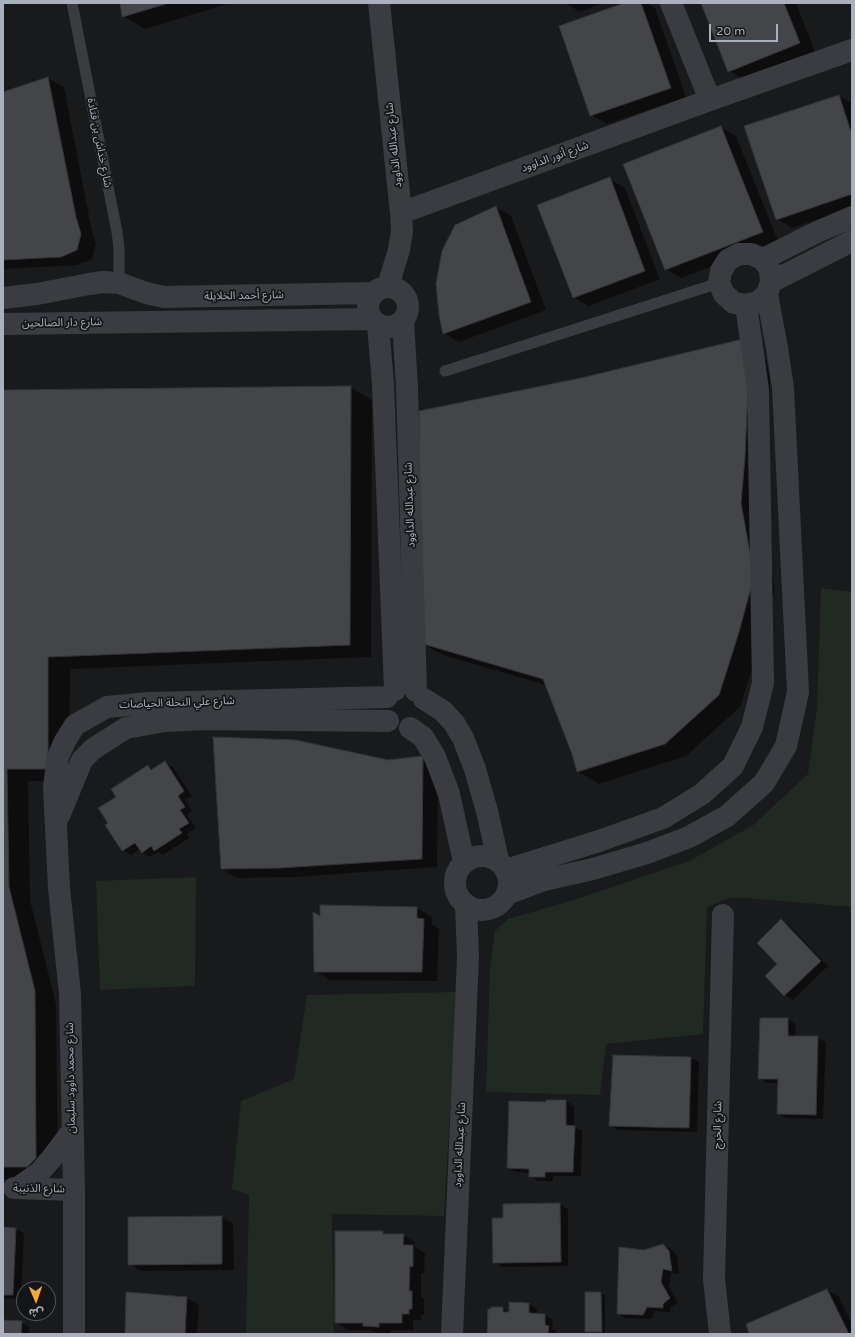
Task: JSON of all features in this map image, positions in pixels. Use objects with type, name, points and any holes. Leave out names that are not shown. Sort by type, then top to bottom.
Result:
[{"type":"street","name":"شارع عبدالله الداوود","points":[[379,3],[402,231],[399,250],[380,290]]},
{"type":"street","points":[[671,3],[710,100]]},
{"type":"street","name":"شارع أنور الداوود","points":[[401,213],[710,100],[852,50]]},
{"type":"street","points":[[763,259],[817,232],[852,217]]},
{"type":"street","points":[[507,894],[544,880],[592,869],[647,853],[689,837],[727,816],[764,783],[786,746],[798,692],[783,388],[769,288],[770,270],[763,259],[751,254],[739,254],[728,260],[721,271],[719,283],[724,294],[734,303],[746,306],[758,302],[769,288],[852,241]]},
{"type":"street","points":[[3,298],[37,294],[103,282],[119,283],[125,299],[124,315],[121,322],[375,322],[387,327],[396,325],[404,320],[408,312],[408,302],[404,294],[397,288],[380,290],[368,302],[368,311],[375,322]]},
{"type":"street","name":"شارع أحمد الخلايلة","points":[[119,283],[155,296],[164,297],[380,290]]},
{"type":"street","points":[[405,694],[443,711],[454,723],[463,738],[475,769],[502,865],[510,881],[507,894],[500,903],[489,909],[481,910],[466,905],[458,895],[454,884],[456,872],[464,862],[475,856],[487,856],[502,865],[599,841],[663,818],[702,794],[733,766],[752,727],[763,683],[758,389],[746,306]]},
{"type":"street","name":"شارع عبدالله الداوود","points":[[404,320],[408,403],[405,694]]},
{"type":"street","name":"شارع دار الصالحين","points":[[3,324],[121,322]]},
{"type":"street","name":"شارع عبدالله الداوود","points":[[375,322],[383,384],[405,694]]},
{"type":"street","points":[[405,694],[425,711],[420,722],[410,728],[398,728],[388,721],[384,709],[405,694]]},
{"type":"street","name":"شارع علي النحلة الحياصات","points":[[56,822],[54,787],[58,757],[65,741],[75,725],[107,707],[149,703],[405,694]]},
{"type":"street","name":"شارع علي النحلة الحياصات","points":[[56,822],[82,760],[93,749],[126,728],[166,721],[203,719],[388,721]]},
{"type":"street","points":[[75,725],[93,749]]},
{"type":"street","points":[[410,728],[423,737],[435,757],[449,794],[464,862]]},
{"type":"street","name":"شارع محمد داوود سليمان","points":[[56,822],[59,888],[70,994],[74,1190],[74,1334]]},
{"type":"street","name":"شارع عبدالله الداوود","points":[[452,1334],[468,957],[466,905]]},
{"type":"street","name":"شارع عبدالله الداوود","points":[[468,957],[489,909]]},
{"type":"street","name":"شارع الخرج","points":[[720,1334],[714,1279],[723,915]]},
{"type":"street","points":[[10,1188],[40,1172],[72,1131]]},
{"type":"street","name":"شارع الذنيبة","points":[[10,1188],[74,1190]]},
{"type":"lane","name":"شارع خداش بن قتادة","points":[[72,3],[117,232],[119,248],[119,283]]},
{"type":"lane","points":[[445,371],[719,283]]},
{"type":"shaded area","points":[[821,588],[852,592],[852,907],[732,897],[707,907],[703,1034],[606,1044],[600,1095],[486,1092],[490,968],[495,931],[508,919],[574,900],[689,861],[752,826],[808,774],[817,707]]},
{"type":"shaded area","points":[[196,877],[195,986],[100,990],[96,881]]},
{"type":"shaded area","points":[[457,992],[444,1216],[332,1214],[334,1334],[246,1334],[249,1195],[232,1189],[241,1101],[294,1079],[307,995]]},
{"type":"building","points":[[120,3],[169,3],[122,17]]},
{"type":"building","points":[[624,3],[641,3],[671,88],[590,116],[559,26]]},
{"type":"building","points":[[701,3],[784,3],[800,43],[728,72]]},
{"type":"building","points":[[48,77],[76,217],[81,234],[77,250],[61,257],[3,260],[3,92]]},
{"type":"building","points":[[839,95],[852,135],[852,194],[776,220],[744,126]]},
{"type":"building","points":[[721,126],[763,232],[665,270],[623,164]]},
{"type":"building","points":[[610,177],[645,271],[573,298],[537,205]]},
{"type":"building","points":[[496,206],[531,302],[443,334],[439,315],[436,284],[442,251],[455,225]]},
{"type":"building","points":[[743,339],[749,364],[745,457],[741,503],[754,576],[739,632],[719,695],[665,744],[577,772],[572,754],[543,679],[420,643],[419,411],[581,378]]},
{"type":"building","points":[[351,386],[350,645],[48,657],[48,769],[7,769],[9,887],[35,991],[36,1158],[27,1167],[3,1167],[3,390]]},
{"type":"building","points":[[213,737],[296,740],[388,760],[423,756],[422,859],[279,868],[221,869]]},
{"type":"building","points":[[165,761],[184,791],[178,796],[185,807],[180,810],[189,823],[179,829],[182,833],[154,851],[151,846],[142,853],[135,843],[122,851],[105,825],[108,823],[98,808],[116,797],[111,789],[148,765],[151,770]]},
{"type":"building","points":[[320,905],[417,907],[417,918],[424,919],[422,972],[314,972],[313,912],[320,916]]},
{"type":"building","points":[[781,919],[821,961],[784,996],[765,976],[777,964],[757,943]]},
{"type":"building","points":[[760,1018],[788,1018],[788,1036],[818,1036],[816,1115],[777,1114],[778,1079],[758,1079]]},
{"type":"building","points":[[613,1055],[691,1057],[689,1128],[609,1126]]},
{"type":"building","points":[[546,1100],[566,1100],[566,1125],[575,1126],[573,1172],[545,1172],[545,1177],[529,1177],[529,1169],[507,1168],[509,1101],[546,1102]]},
{"type":"building","points":[[560,1203],[561,1262],[493,1263],[492,1218],[503,1218],[503,1204]]},
{"type":"building","points":[[222,1216],[222,1264],[128,1265],[128,1217]]},
{"type":"building","points":[[3,1227],[16,1228],[13,1295],[3,1295]]},
{"type":"building","points":[[335,1231],[383,1231],[383,1234],[404,1234],[403,1245],[413,1245],[413,1267],[410,1266],[409,1291],[412,1291],[412,1309],[409,1309],[409,1314],[402,1314],[402,1323],[379,1323],[379,1327],[363,1326],[363,1323],[335,1323]]},
{"type":"building","points":[[663,1244],[669,1251],[672,1271],[663,1269],[661,1282],[670,1298],[663,1304],[663,1308],[647,1307],[643,1315],[617,1314],[619,1247],[644,1250]]},
{"type":"building","points":[[827,1289],[849,1334],[749,1334],[746,1324]]},
{"type":"building","points":[[126,1292],[187,1297],[185,1334],[125,1334]]},
{"type":"building","points":[[585,1292],[601,1292],[602,1332],[585,1332]]},
{"type":"building","points":[[509,1302],[529,1303],[529,1313],[545,1314],[545,1325],[549,1326],[548,1334],[487,1334],[488,1309],[491,1309],[491,1307],[503,1307],[503,1312],[509,1312]]},
{"type":"building","points":[[3,1320],[22,1321],[21,1334],[3,1334]]}]
